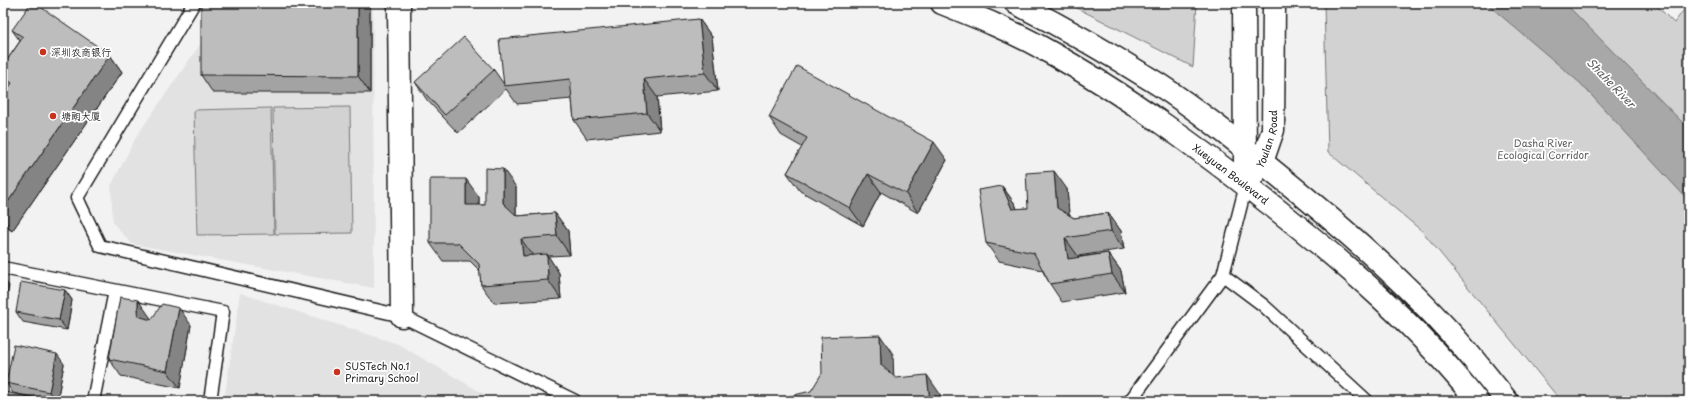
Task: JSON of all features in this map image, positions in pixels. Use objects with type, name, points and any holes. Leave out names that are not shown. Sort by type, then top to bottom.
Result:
[{"type":"main road","points":[[399,3],[402,316]]},
{"type":"main road","name":"Xueyuan Boulevard","points":[[942,3],[984,20],[1043,48],[1152,116],[1204,152],[1323,246],[1386,302],[1424,339],[1477,401]]},
{"type":"main road","points":[[1016,3],[1067,30],[1158,85],[1254,156],[1325,214],[1409,290],[1448,330],[1507,401]]},
{"type":"main road","name":"Youlan Road","points":[[1244,3],[1254,156],[1246,185]]},
{"type":"main road","name":"Youlan Road","points":[[1254,156],[1269,145],[1274,124],[1274,3]]},
{"type":"lane","points":[[194,3],[77,198],[100,246],[402,316],[575,401]]},
{"type":"lane","points":[[1130,401],[1223,275],[1246,185]]},
{"type":"lane","points":[[3,268],[223,312],[210,401]]},
{"type":"lane","points":[[1223,275],[1263,305],[1367,401]]},
{"type":"lane","points":[[92,401],[115,291]]},
{"type":"shaded area","points":[[209,3],[373,3],[374,288],[132,244],[113,223],[111,186],[136,137],[208,33]]},
{"type":"shaded area","name":"SUSTech No.1 Primary School","points":[[240,293],[398,344],[496,401],[224,401]]},
{"type":"green space","points":[[1067,3],[1197,3],[1193,67]]},
{"type":"green space","name":"Dasha River Ecological Corridor","points":[[1324,3],[1654,3],[1674,23],[1689,3],[1689,401],[1561,401],[1423,232],[1328,152]]},
{"type":"green space","points":[[350,107],[352,233],[275,234],[273,108]]},
{"type":"green space","points":[[271,108],[274,234],[197,235],[194,110]]},
{"type":"water","name":"Shahe River","points":[[1486,3],[1565,3],[1689,129],[1689,201],[1580,83]]},
{"type":"building","name":"塘朗大厦","points":[[31,3],[35,3],[110,55],[3,209],[3,96],[12,83],[3,77],[3,66],[23,37],[12,30]]},
{"type":"building","points":[[201,3],[358,3],[358,76],[201,75]]},
{"type":"building","points":[[699,19],[705,73],[644,79],[647,113],[574,120],[570,79],[504,86],[499,39]]},
{"type":"building","points":[[464,37],[494,70],[445,115],[415,82]]},
{"type":"building","points":[[797,66],[934,142],[906,194],[868,174],[850,208],[787,173],[807,138],[769,117]]},
{"type":"building","points":[[485,168],[503,169],[503,203],[517,216],[555,213],[557,236],[521,239],[523,256],[547,254],[548,280],[481,285],[479,264],[458,243],[430,243],[430,179],[466,179],[466,205],[485,205]]},
{"type":"building","points":[[1054,171],[1057,208],[1074,218],[1108,213],[1111,231],[1065,238],[1068,259],[1108,253],[1112,274],[1050,284],[1034,253],[986,243],[978,190],[1002,186],[1012,209],[1028,208],[1026,173]]},
{"type":"building","points":[[21,282],[65,290],[59,320],[16,312]]},
{"type":"building","points":[[120,297],[138,300],[138,316],[151,320],[162,304],[179,308],[167,371],[109,359]]},
{"type":"building","points":[[880,335],[881,365],[896,378],[927,375],[930,401],[779,401],[778,399],[811,391],[822,373],[821,337]]},
{"type":"building","points":[[14,345],[57,354],[49,392],[6,383]]},
{"type":"building","points":[[5,392],[48,401],[3,401]]},
{"type":"building","points":[[101,397],[120,401],[100,401]]},
{"type":"building","points":[[375,398],[383,401],[374,401]]},
{"type":"place","name":"深圳农商银行","points":[[43,52]]},
{"type":"place","name":"塘朗大厦","points":[[53,116]]},
{"type":"place","name":"SUSTech No.1 Primary School","points":[[337,372]]}]
